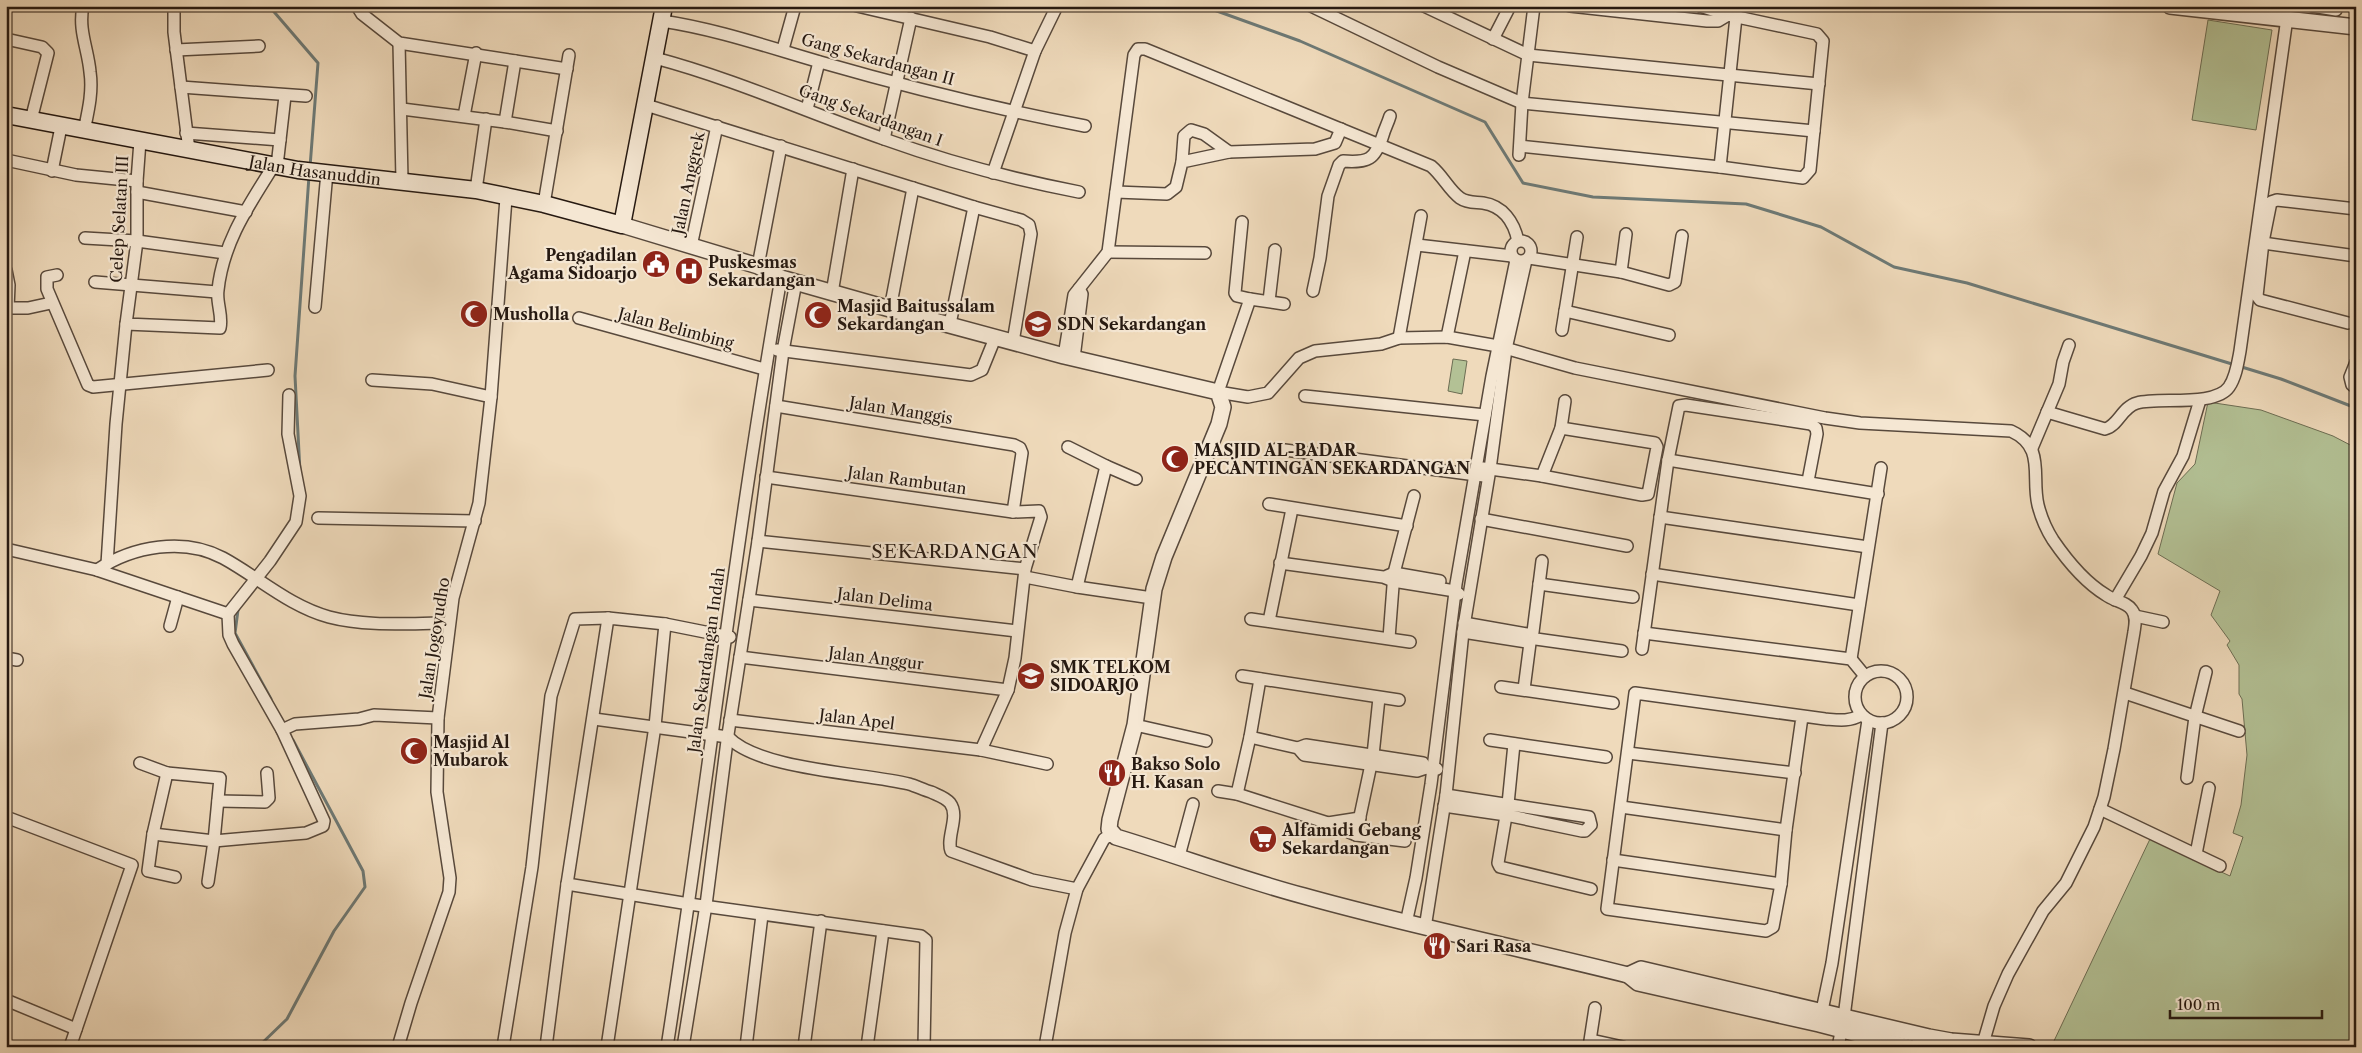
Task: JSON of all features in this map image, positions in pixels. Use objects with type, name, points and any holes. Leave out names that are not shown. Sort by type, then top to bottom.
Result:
[{"type":"main road","points":[[622,225],[663,14]]},
{"type":"main road","name":"Jalan Hasanuddin","points":[[6,115],[298,170],[324,171],[476,190],[506,198],[544,204],[622,225]]},
{"type":"street","points":[[83,6],[82,39],[90,71],[92,90],[84,131]]},
{"type":"street","points":[[174,6],[174,32],[189,150]]},
{"type":"street","points":[[357,6],[362,14],[399,43],[567,69]]},
{"type":"street","points":[[783,49],[795,6]]},
{"type":"street","points":[[857,6],[990,37],[1036,52]]},
{"type":"street","points":[[993,173],[1036,52],[1057,6]]},
{"type":"street","points":[[1311,6],[1438,67],[1522,103],[1727,121],[1814,131]]},
{"type":"street","points":[[1424,6],[1528,55],[1819,84]]},
{"type":"street","points":[[1493,39],[1510,6]]},
{"type":"street","points":[[1534,6],[1522,103],[1520,150],[1720,167],[1803,178],[1810,170],[1824,41],[1817,34],[1732,16],[1700,6]]},
{"type":"street","points":[[1570,6],[1707,21],[1718,21],[1732,16]]},
{"type":"street","points":[[2170,6],[2356,27]]},
{"type":"street","points":[[2312,6],[2336,10]]},
{"type":"street","name":"Gang Sekardangan II","points":[[663,14],[783,49],[819,62],[1015,113],[1085,126]]},
{"type":"street","points":[[1720,167],[1727,121],[1732,16]]},
{"type":"street","points":[[884,139],[911,18]]},
{"type":"street","points":[[2047,412],[2105,429],[2109,428],[2122,412],[2135,404],[2164,400],[2200,400],[2226,392],[2231,385],[2237,366],[2259,242],[2287,18]]},
{"type":"street","points":[[6,39],[37,45],[46,49],[48,53],[31,120]]},
{"type":"street","points":[[399,43],[402,109],[402,180]]},
{"type":"street","points":[[176,50],[259,46]]},
{"type":"street","points":[[1069,357],[1074,295],[1108,252],[1134,55],[1138,49],[1145,49],[1431,166],[1442,175],[1462,199],[1497,208],[1513,224],[1518,241]]},
{"type":"street","points":[[464,116],[476,54]]},
{"type":"street","points":[[544,204],[569,55]]},
{"type":"street","name":"Gang Sekardangan I","points":[[655,58],[727,79],[884,139],[993,173],[1079,192]]},
{"type":"street","points":[[505,122],[514,61]]},
{"type":"street","points":[[807,109],[819,62]]},
{"type":"street","points":[[181,87],[285,96],[306,96]]},
{"type":"street","points":[[126,324],[220,328],[218,292],[224,253],[246,212],[276,166],[285,96]]},
{"type":"street","points":[[646,105],[1021,220],[1029,225],[1032,234],[1013,342]]},
{"type":"street","points":[[402,109],[486,119],[557,131]]},
{"type":"street","points":[[1313,291],[1320,258],[1328,196],[1338,165],[1343,161],[1361,162],[1370,159],[1380,145],[1390,116]]},
{"type":"street","points":[[476,190],[486,119]]},
{"type":"street","name":"Jalan Anggrek","points":[[691,246],[717,126]]},
{"type":"street","points":[[52,171],[62,127]]},
{"type":"street","points":[[1182,162],[1229,152],[1315,149],[1327,145],[1326,140],[1336,127]]},
{"type":"street","points":[[1116,192],[1167,194],[1176,187],[1182,162],[1184,136],[1191,130],[1204,134],[1229,152]]},
{"type":"street","points":[[186,133],[280,140]]},
{"type":"street","name":"Celep Selatan III","points":[[102,567],[126,324],[133,284],[137,241],[137,187],[140,141]]},
{"type":"street","points":[[758,266],[781,146]]},
{"type":"street","points":[[6,160],[246,212]]},
{"type":"street","points":[[832,293],[853,169]]},
{"type":"street","points":[[315,307],[324,171]]},
{"type":"street","points":[[890,309],[913,188]]},
{"type":"street","name":"Jalan Jogoyudho","points":[[398,1047],[416,985],[449,892],[450,878],[437,792],[438,718],[453,598],[475,522],[491,397],[506,198]]},
{"type":"street","points":[[2348,323],[2258,299],[2259,242],[2274,200],[2356,208]]},
{"type":"street","points":[[950,324],[974,207]]},
{"type":"street","points":[[1399,338],[1421,216]]},
{"type":"street","points":[[1242,222],[1235,293],[1237,296],[1250,299],[1284,304]]},
{"type":"street","points":[[622,225],[758,266],[780,278],[950,324],[994,338],[1218,392],[1248,397],[1268,393],[1299,358],[1315,351],[1381,344],[1399,338],[1447,337],[1502,348],[1575,368],[1860,423],[2011,431],[2032,448]]},
{"type":"street","points":[[1621,272],[1626,234]]},
{"type":"street","points":[[1417,244],[1621,272],[1672,284],[1675,282],[1682,236]]},
{"type":"street","points":[[1562,330],[1577,237]]},
{"type":"street","points":[[85,238],[137,241],[224,253]]},
{"type":"street","points":[[1522,240],[1530,245],[1531,254],[1521,259],[1511,247],[1522,240]]},
{"type":"street","points":[[2259,242],[2356,256]]},
{"type":"street","points":[[1269,302],[1275,250]]},
{"type":"street","points":[[1447,337],[1465,251]]},
{"type":"street","points":[[1108,252],[1205,253]]},
{"type":"street","points":[[1406,924],[1416,878],[1431,784],[1429,768],[1476,471],[1486,415],[1521,259]]},
{"type":"street","points":[[6,270],[9,285],[7,308],[28,308],[51,303]]},
{"type":"street","points":[[57,275],[49,275],[46,280],[51,303],[86,382],[93,387],[268,370]]},
{"type":"street","name":"Jalan Sekardangan Indah","points":[[667,1047],[713,734],[724,636],[764,369],[780,278]]},
{"type":"street","points":[[95,282],[218,292]]},
{"type":"street","name":"Jalan Sekardangan Indah","points":[[683,1047],[706,905],[730,720],[758,541],[783,351],[796,282]]},
{"type":"street","points":[[1116,836],[1109,829],[1110,820],[1135,725],[1152,598],[1164,557],[1219,424],[1223,407],[1218,392],[1250,299]]},
{"type":"street","points":[[1565,311],[1669,335]]},
{"type":"street","name":"Jalan Belimbing","points":[[579,318],[764,369]]},
{"type":"street","points":[[768,348],[971,375],[982,370],[994,338]]},
{"type":"street","points":[[2069,345],[2063,362],[2060,384],[2032,448],[2037,473],[2037,503],[2044,524],[2064,554],[2098,589],[2115,600],[2126,604],[2135,616],[2163,622]]},
{"type":"street","points":[[1425,928],[1446,795],[1463,628],[1489,473],[1502,348]]},
{"type":"street","points":[[2356,362],[2350,377],[2352,385],[2356,387]]},
{"type":"street","points":[[372,380],[432,384],[491,397]]},
{"type":"street","points":[[153,834],[214,841],[306,833],[323,826],[324,821],[282,729],[229,635],[228,614],[260,581],[270,561],[296,522],[300,496],[288,432],[289,395]]},
{"type":"street","points":[[1305,396],[1486,415]]},
{"type":"street","points":[[2115,600],[2152,533],[2164,491],[2183,456],[2200,400]]},
{"type":"street","points":[[1542,476],[1561,428],[1565,401]]},
{"type":"street","points":[[1642,649],[1668,460],[1676,412],[1679,406],[1686,405],[1810,424],[1816,428],[1817,434],[1808,481]]},
{"type":"street","name":"Jalan Manggis","points":[[776,406],[1014,445],[1020,448],[1022,453],[1013,512]]},
{"type":"street","points":[[1277,449],[1489,473],[1542,476],[1642,495],[1648,494],[1657,447],[1655,443],[1561,428]]},
{"type":"street","points":[[1068,447],[1136,480]]},
{"type":"street","points":[[1668,460],[1808,481],[1878,494]]},
{"type":"street","points":[[1076,587],[1106,466]]},
{"type":"street","points":[[1851,660],[1881,468]]},
{"type":"street","name":"Jalan Rambutan","points":[[766,477],[1013,512],[1039,511],[1041,514],[1025,573]]},
{"type":"street","points":[[747,489],[764,491]]},
{"type":"street","points":[[1389,638],[1390,577],[1407,526],[1414,496]]},
{"type":"street","points":[[1270,504],[1407,526]]},
{"type":"street","points":[[1269,621],[1292,509]]},
{"type":"street","points":[[1660,517],[1868,547]]},
{"type":"street","points":[[318,518],[475,522]]},
{"type":"street","points":[[1482,519],[1627,546]]},
{"type":"street","points":[[758,541],[1025,573],[1076,587],[1152,598]]},
{"type":"street","points":[[102,567],[152,547],[170,546],[202,550],[222,557],[299,606],[327,616],[350,622],[449,624]]},
{"type":"street","points":[[6,550],[102,567],[178,597],[228,614]]},
{"type":"street","points":[[1524,689],[1542,562]]},
{"type":"street","points":[[1280,564],[1390,577],[1456,588],[1469,595]]},
{"type":"street","points":[[981,750],[1008,690],[1015,658],[1025,573]]},
{"type":"street","points":[[1652,574],[1859,605]]},
{"type":"street","points":[[1539,584],[1633,597]]},
{"type":"street","points":[[170,626],[178,597]]},
{"type":"street","name":"Jalan Delima","points":[[749,600],[1017,631]]},
{"type":"street","points":[[1982,1045],[2008,974],[2043,911],[2066,883],[2090,836],[2100,809],[2125,693],[2135,616]]},
{"type":"street","points":[[503,1047],[532,867],[551,696],[575,619],[608,618],[665,624],[742,639]]},
{"type":"street","points":[[546,1047],[567,884],[594,719],[608,618]]},
{"type":"street","points":[[1251,619],[1410,642]]},
{"type":"street","points":[[607,1047],[655,726],[665,624]]},
{"type":"street","points":[[1463,628],[1622,651]]},
{"type":"street","points":[[1644,633],[1851,660],[1865,676]]},
{"type":"street","name":"Jalan Anggur","points":[[740,657],[1008,690]]},
{"type":"street","points":[[1802,717],[1786,830],[1781,884],[1773,927],[1766,931],[1607,909],[1635,693],[1802,717],[1843,721],[1865,718],[1882,724],[1895,719],[1901,714],[1907,698],[1906,690],[1902,683],[1889,672],[1873,672],[1865,676],[1855,690],[1856,708],[1865,718],[1832,963],[1820,1018]]},
{"type":"street","points":[[2187,778],[2195,717],[2206,672]]},
{"type":"street","points":[[1242,676],[1399,700]]},
{"type":"street","points":[[1237,794],[1250,737],[1260,679]]},
{"type":"street","points":[[1501,687],[1613,703]]},
{"type":"street","points":[[2125,693],[2239,731]]},
{"type":"street","points":[[1356,835],[1372,760],[1379,698]]},
{"type":"street","points":[[282,729],[295,724],[359,719],[374,715],[438,718]]},
{"type":"street","points":[[594,719],[728,737],[737,746],[748,752],[770,758],[828,771],[910,784],[944,798],[951,804],[954,812],[949,841],[951,851],[1032,880],[1077,889]]},
{"type":"street","name":"Jalan Apel","points":[[730,720],[981,750],[1047,764]]},
{"type":"street","points":[[1838,1047],[1882,724]]},
{"type":"street","points":[[1135,725],[1206,741]]},
{"type":"street","points":[[1250,737],[1298,748],[1306,745],[1347,756],[1393,763],[1417,771],[1429,768],[1449,770]]},
{"type":"street","points":[[1490,740],[1606,757]]},
{"type":"street","points":[[1514,744],[1507,810],[1498,863],[1500,867],[1591,889]]},
{"type":"street","points":[[1628,752],[1795,773]]},
{"type":"street","points":[[140,763],[167,772],[218,777],[221,781],[208,882]]},
{"type":"street","points":[[148,871],[153,834],[167,772]]},
{"type":"street","points":[[218,802],[265,802],[269,798],[268,773]]},
{"type":"street","points":[[1431,784],[1446,795],[1585,831],[1591,826],[1589,817],[1507,810]]},
{"type":"street","points":[[2196,854],[2209,788]]},
{"type":"street","points":[[1218,791],[1237,794],[1328,823],[1356,835],[1405,841]]},
{"type":"street","points":[[1178,856],[1193,804]]},
{"type":"street","points":[[1621,807],[1786,830]]},
{"type":"street","points":[[2100,809],[2220,866]]},
{"type":"street","points":[[6,817],[148,871],[174,877]]},
{"type":"street","points":[[1328,823],[1360,818]]},
{"type":"street","points":[[1045,1047],[1066,933],[1077,889],[1104,839],[1108,836],[1116,836],[1178,856],[1199,865],[1275,888],[1406,924],[1628,975],[1638,983],[1820,1018],[1908,1047]]},
{"type":"street","points":[[1613,860],[1781,884]]},
{"type":"street","points":[[70,1047],[132,865]]},
{"type":"street","points":[[1416,878],[1432,880]]},
{"type":"street","points":[[567,884],[689,904],[921,936],[926,940],[924,1047]]},
{"type":"street","points":[[746,1047],[762,914]]},
{"type":"street","points":[[804,1047],[822,921]]},
{"type":"street","points":[[867,1047],[883,931]]},
{"type":"street","points":[[1832,963],[1850,965]]},
{"type":"street","points":[[6,1000],[76,1030]]},
{"type":"street","points":[[1595,1008],[1590,1043],[1622,1047]]},
{"type":"street","points":[[1842,1024],[1982,1045],[2029,1047]]},
{"type":"green space","points":[[2208,20],[2272,30],[2256,130],[2192,120]]},
{"type":"green space","points":[[1453,359],[1467,361],[1462,394],[1448,391]]},
{"type":"green space","points":[[2208,402],[2261,410],[2333,436],[2356,448],[2356,1047],[2089,1047],[2053,1043],[2150,839],[2230,876],[2243,837],[2233,833],[2241,805],[2247,755],[2242,699],[2239,694],[2239,665],[2227,645],[2230,641],[2211,615],[2220,591],[2158,554],[2177,483],[2195,464]]},
{"type":"waterway","points":[[269,6],[318,63],[310,167]]},
{"type":"waterway","points":[[1203,6],[1300,41],[1485,122],[1523,183],[1593,197],[1746,204],[1821,227],[1894,267],[1967,283],[2281,379],[2356,408]]},
{"type":"waterway","points":[[300,472],[295,376],[309,176]]},
{"type":"waterway","points":[[238,610],[235,633],[271,699]]},
{"type":"waterway","points":[[258,1047],[287,1019],[334,931],[365,887],[363,871],[293,740]]},
{"type":"place","name":"Pengadilan Agama Sidoarjo","points":[[656,264]]},
{"type":"place","name":"Puskesmas Sekardangan","points":[[689,271]]},
{"type":"place","name":"Musholla","points":[[474,314]]},
{"type":"place","name":"Masjid Baitussalam Sekardangan","points":[[818,315]]},
{"type":"place","name":"SDN Sekardangan","points":[[1038,324]]},
{"type":"place","name":"MASJID AL-BADAR PECANTINGAN SEKARDANGAN","points":[[1175,459]]},
{"type":"place","name":"SMK TELKOM SIDOARJO","points":[[1031,676]]},
{"type":"place","name":"Masjid Al Mubarok","points":[[414,751]]},
{"type":"place","name":"Bakso Solo H. Kasan","points":[[1112,773]]},
{"type":"place","name":"Alfamidi Gebang Sekardangan","points":[[1263,839]]},
{"type":"place","name":"Sari Rasa","points":[[1437,946]]},
{"type":"district","name":"SEKARDANGAN","points":[[955,551]]}]
